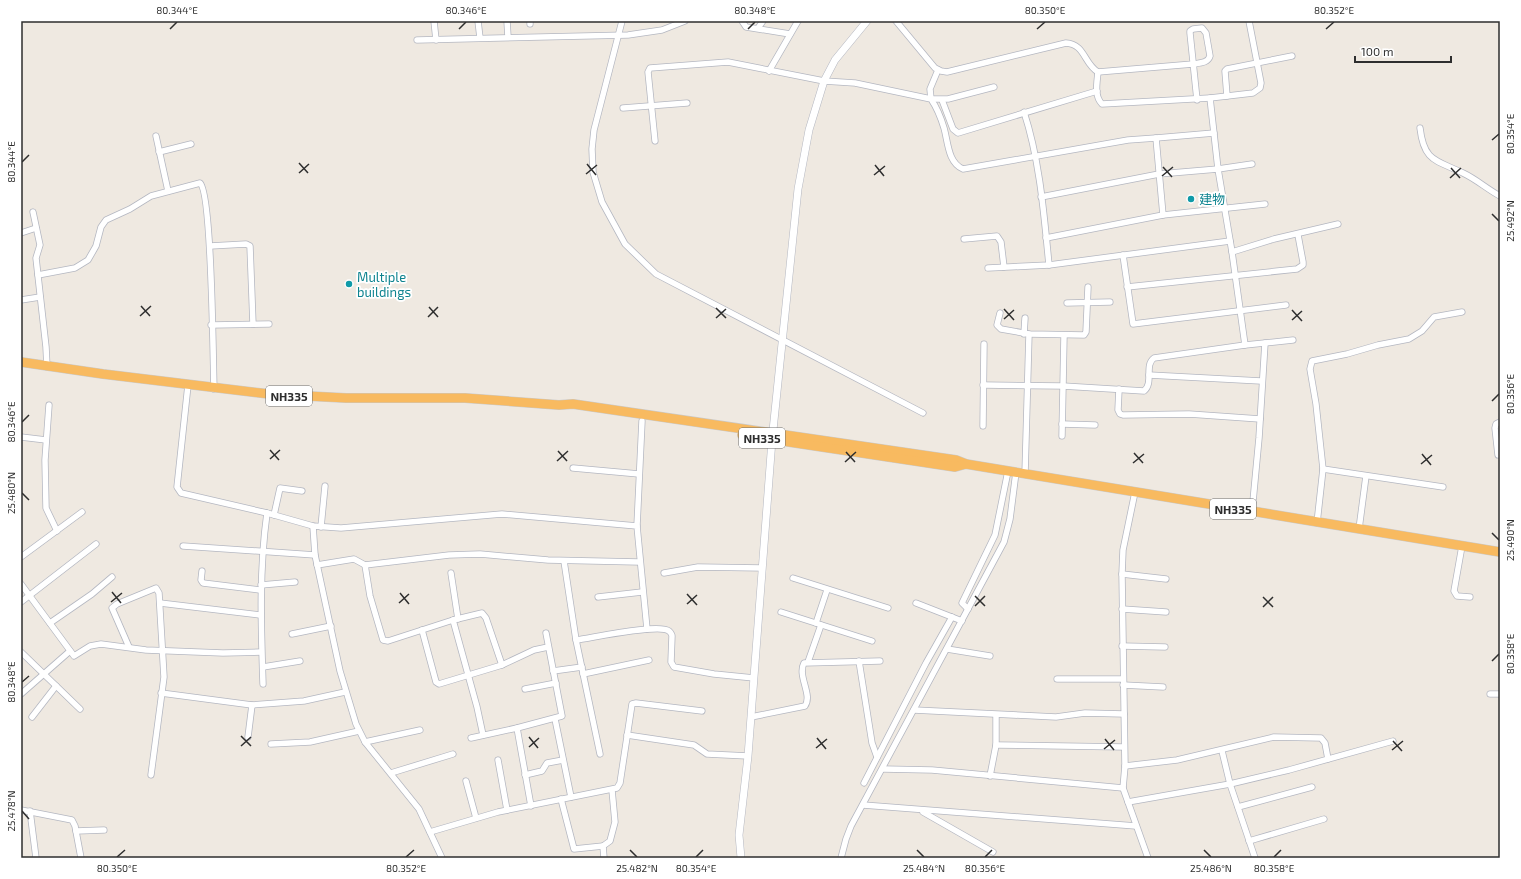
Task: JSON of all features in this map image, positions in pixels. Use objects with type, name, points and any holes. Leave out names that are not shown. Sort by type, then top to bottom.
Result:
[{"type":"highway","name":"NH335","points":[[21,362],[214,389],[296,396],[466,398],[559,405],[573,404],[773,437]]},
{"type":"highway","name":"NH335","points":[[559,405],[567,409],[642,421],[956,460],[966,464],[1500,552]]},
{"type":"street","points":[[434,21],[436,40]]},
{"type":"street","points":[[478,21],[480,38]]},
{"type":"street","points":[[507,21],[508,37]]},
{"type":"street","points":[[622,21],[594,130],[592,149],[593,172],[602,202],[625,244],[656,274],[782,338],[923,413]]},
{"type":"street","points":[[416,40],[648,33],[685,21]]},
{"type":"street","points":[[742,21],[746,27],[790,34]]},
{"type":"street","points":[[758,28],[763,21]]},
{"type":"street","points":[[769,71],[798,21]]},
{"type":"street","points":[[741,858],[739,835],[748,756],[762,568],[782,338],[798,190],[809,130],[824,81],[835,60],[867,21]]},
{"type":"street","points":[[896,21],[938,70],[947,72],[1066,43],[1073,43],[1078,46],[1090,66],[1098,72],[1193,64],[1207,61],[1210,56],[1206,33],[1202,28],[1193,29],[1190,31],[1193,64],[1197,100]]},
{"type":"street","points":[[1098,72],[1097,91],[1100,102],[1106,105],[1197,100],[1257,91],[1261,83],[1249,21]]},
{"type":"street","points":[[1227,96],[1226,69],[1292,56]]},
{"type":"street","points":[[655,141],[648,72],[653,67],[728,62],[824,81],[855,83],[942,100],[994,87]]},
{"type":"street","points":[[938,70],[930,89],[931,99],[944,127],[951,156],[958,167],[964,169],[1128,140],[1214,134]]},
{"type":"street","points":[[942,100],[953,129],[958,133],[1097,91]]},
{"type":"street","points":[[1210,98],[1218,169],[1236,276],[1245,345]]},
{"type":"street","points":[[623,108],[687,103]]},
{"type":"street","points":[[1024,112],[1029,127],[1041,197],[1049,265]]},
{"type":"street","points":[[1420,128],[1425,149],[1433,159],[1444,166],[1464,174],[1486,189],[1500,196]]},
{"type":"street","points":[[156,136],[168,191]]},
{"type":"street","points":[[1156,138],[1163,216]]},
{"type":"street","points":[[159,152],[191,144]]},
{"type":"street","points":[[1041,197],[1159,174],[1218,169],[1252,164]]},
{"type":"street","points":[[38,275],[75,268],[81,265],[93,253],[101,227],[106,220],[130,209],[151,196],[196,183],[202,185],[208,217],[210,246],[211,325],[214,389]]},
{"type":"street","points":[[1046,238],[1163,216],[1265,204]]},
{"type":"street","points":[[33,212],[40,245],[36,258],[47,366]]},
{"type":"street","points":[[1232,252],[1274,239],[1298,235],[1338,224]]},
{"type":"street","points":[[21,233],[36,228]]},
{"type":"street","points":[[1127,288],[1300,268],[1303,262],[1298,235]]},
{"type":"street","points":[[964,239],[997,236],[1001,242],[1004,267]]},
{"type":"street","points":[[988,268],[1049,265],[1230,241]]},
{"type":"street","points":[[210,246],[246,244],[250,246],[253,324]]},
{"type":"street","points":[[1123,255],[1133,324],[1286,306]]},
{"type":"street","points":[[1000,314],[998,325],[999,328],[1026,334],[1064,336],[1086,334],[1088,286]]},
{"type":"street","points":[[21,300],[40,297]]},
{"type":"street","points":[[1067,303],[1110,302]]},
{"type":"street","points":[[1317,523],[1323,469],[1316,404],[1310,369],[1312,361],[1409,339],[1422,331],[1434,317],[1462,312]]},
{"type":"street","points":[[841,858],[846,839],[863,805],[1004,542],[1010,519],[1027,386],[1025,318]]},
{"type":"street","points":[[211,325],[268,324]]},
{"type":"street","points":[[1062,436],[1064,336]]},
{"type":"street","points":[[983,385],[1063,386],[1144,391],[1148,386],[1150,364],[1154,358],[1245,345],[1293,340]]},
{"type":"street","points":[[1252,512],[1260,419],[1264,343]]},
{"type":"street","points":[[982,426],[984,344]]},
{"type":"street","points":[[1149,375],[1261,381]]},
{"type":"street","points":[[188,385],[177,487],[181,493],[321,527],[341,528],[502,514],[636,526]]},
{"type":"street","points":[[1119,390],[1118,410],[1120,414],[1123,415],[1189,414],[1260,419]]},
{"type":"street","points":[[48,405],[46,440],[46,508],[56,531]]},
{"type":"street","points":[[642,421],[636,526],[647,629]]},
{"type":"street","points":[[1498,455],[1495,428],[1496,424],[1500,422]]},
{"type":"street","points":[[1062,424],[1095,425]]},
{"type":"street","points":[[21,437],[46,440]]},
{"type":"street","points":[[573,468],[639,474]]},
{"type":"street","points":[[1323,469],[1443,487]]},
{"type":"street","points":[[968,609],[962,603],[995,535],[1016,472]]},
{"type":"street","points":[[1359,529],[1366,476]]},
{"type":"street","points":[[321,527],[325,486]]},
{"type":"street","points":[[274,515],[280,488],[302,492]]},
{"type":"street","points":[[1135,492],[1123,550],[1122,574],[1125,766],[1123,788],[1148,858]]},
{"type":"street","points":[[21,558],[82,512]]},
{"type":"street","points":[[263,684],[260,615],[262,551],[267,513]]},
{"type":"street","points":[[313,526],[315,555],[345,692],[359,731],[365,742],[420,808],[442,858]]},
{"type":"street","points":[[21,602],[96,544]]},
{"type":"street","points":[[183,546],[315,555]]},
{"type":"street","points":[[1462,546],[1454,591],[1457,596],[1470,597]]},
{"type":"street","points":[[317,564],[354,559],[365,565],[449,555],[480,554],[564,561],[639,562]]},
{"type":"street","points":[[564,561],[576,640],[600,754]]},
{"type":"street","points":[[365,565],[370,596],[383,640],[388,640],[478,613],[484,615],[502,665]]},
{"type":"street","points":[[664,573],[698,567],[762,568]]},
{"type":"street","points":[[202,571],[201,580],[203,583],[261,588],[295,582]]},
{"type":"street","points":[[451,572],[455,619],[484,735]]},
{"type":"street","points":[[1122,574],[1166,578]]},
{"type":"street","points":[[50,623],[81,602],[112,577]]},
{"type":"street","points":[[793,578],[827,590],[888,608]]},
{"type":"street","points":[[21,584],[74,656],[95,645],[223,653],[261,652]]},
{"type":"street","points":[[130,647],[113,611],[114,606],[156,588],[159,593],[160,603],[164,677],[151,775]]},
{"type":"street","points":[[808,662],[827,590]]},
{"type":"street","points":[[598,597],[642,592]]},
{"type":"street","points":[[160,603],[260,615]]},
{"type":"street","points":[[916,603],[962,621]]},
{"type":"street","points":[[1122,609],[1166,612]]},
{"type":"street","points":[[781,612],[872,641]]},
{"type":"street","points":[[864,783],[926,663],[952,617]]},
{"type":"street","points":[[292,634],[331,626]]},
{"type":"street","points":[[576,640],[647,629],[666,630],[671,633],[671,662],[674,667],[714,674],[754,678]]},
{"type":"street","points":[[422,630],[437,683],[469,676],[502,665],[534,650],[548,647]]},
{"type":"street","points":[[471,738],[555,719],[562,716],[546,633]]},
{"type":"street","points":[[1122,646],[1165,647]]},
{"type":"street","points":[[947,649],[990,656]]},
{"type":"street","points":[[21,694],[70,651]]},
{"type":"street","points":[[21,652],[80,709]]},
{"type":"street","points":[[583,674],[649,660]]},
{"type":"street","points":[[263,667],[300,661]]},
{"type":"street","points":[[860,661],[872,743],[877,757]]},
{"type":"street","points":[[751,717],[805,706],[807,701],[802,670],[804,663],[880,661]]},
{"type":"street","points":[[553,671],[582,667]]},
{"type":"street","points":[[1057,679],[1123,682],[1163,687]]},
{"type":"street","points":[[525,689],[556,684]]},
{"type":"street","points":[[32,716],[56,686]]},
{"type":"street","points":[[161,693],[252,705],[304,701],[345,692]]},
{"type":"street","points":[[1490,694],[1500,694]]},
{"type":"street","points":[[430,832],[507,810],[617,788],[620,783],[627,734],[634,703],[702,711]]},
{"type":"street","points":[[248,737],[252,705]]},
{"type":"street","points":[[914,710],[1056,717],[1085,713],[1124,714]]},
{"type":"street","points":[[990,776],[996,745],[996,715]]},
{"type":"street","points":[[555,719],[570,797]]},
{"type":"street","points":[[517,728],[531,806]]},
{"type":"street","points":[[365,742],[420,730]]},
{"type":"street","points":[[271,744],[310,742],[359,731]]},
{"type":"street","points":[[627,734],[694,745],[707,754],[748,756]]},
{"type":"street","points":[[1125,766],[1176,760],[1222,751],[1274,738],[1321,738],[1325,743],[1328,759]]},
{"type":"street","points":[[1128,802],[1230,784],[1393,741]]},
{"type":"street","points":[[996,745],[1124,748]]},
{"type":"street","points":[[1222,751],[1230,784],[1255,858]]},
{"type":"street","points":[[391,773],[453,754]]},
{"type":"street","points":[[498,760],[507,810]]},
{"type":"street","points":[[526,775],[542,771],[546,763],[563,760]]},
{"type":"street","points":[[883,769],[932,770],[1123,788]]},
{"type":"street","points":[[466,781],[476,818]]},
{"type":"street","points":[[1238,807],[1312,787]]},
{"type":"street","points":[[561,799],[574,849],[603,846],[610,841],[614,828],[612,790]]},
{"type":"street","points":[[863,805],[921,811],[1136,826]]},
{"type":"street","points":[[21,810],[69,818],[74,823],[81,858]]},
{"type":"street","points":[[30,811],[36,858]]},
{"type":"street","points":[[921,811],[993,852]]},
{"type":"street","points":[[1249,841],[1324,819]]},
{"type":"street","points":[[76,831],[104,830]]},
{"type":"street","points":[[603,846],[604,858]]},
{"type":"place","name":"建物","points":[[1191,199]]},
{"type":"place","name":"Multiple buildings","points":[[349,284]]}]
